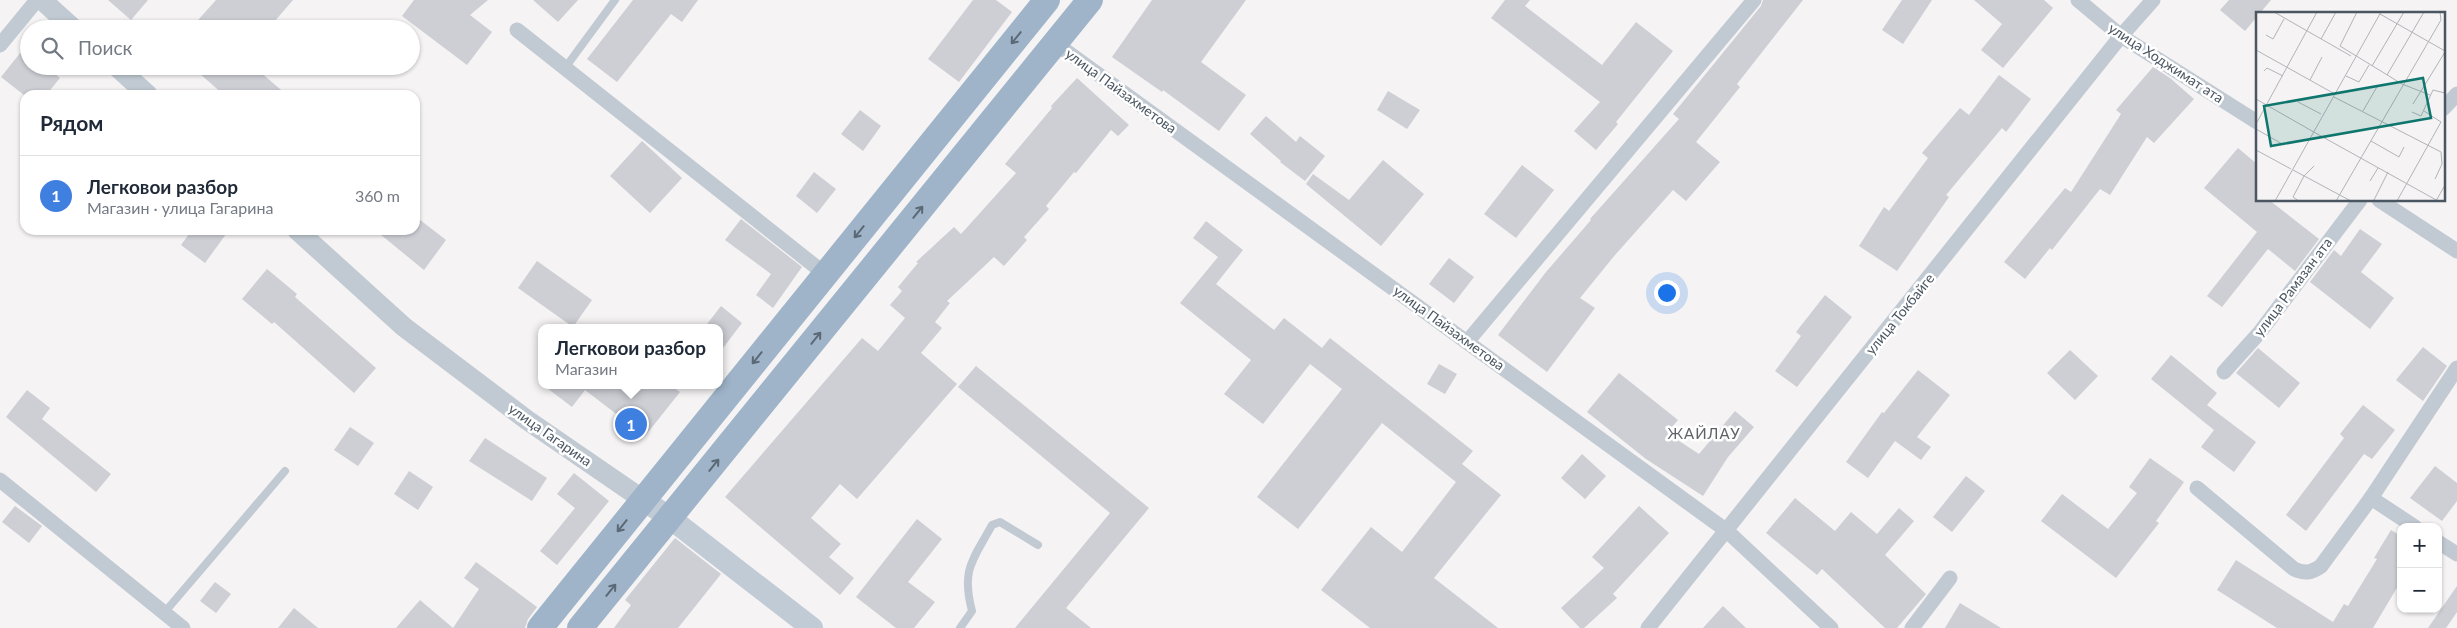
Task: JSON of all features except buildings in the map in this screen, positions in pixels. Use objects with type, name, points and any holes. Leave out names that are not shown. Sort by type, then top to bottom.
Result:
[{"type":"highway","points":[[540,628],[1047,0]]},
{"type":"highway","points":[[580,628],[1090,0]]},
{"type":"main road","name":"улица Гагарина","points":[[642,500],[670,518],[812,628]]},
{"type":"street","points":[[21,20],[37,0]]},
{"type":"street","points":[[42,0],[64,20]]},
{"type":"street","points":[[1468,342],[1754,0]]},
{"type":"street","name":"улица Ходжимат ата","points":[[2078,0],[2121,36],[2256,121]]},
{"type":"street","name":"улица Токбайге","points":[[1648,628],[2121,36],[2153,0]]},
{"type":"street","points":[[0,45],[20,21]]},
{"type":"street","points":[[516,30],[825,274]]},
{"type":"street","name":"улица Пайзахметова","points":[[1055,43],[1727,531],[1830,628]]},
{"type":"street","points":[[126,75],[142,90]]},
{"type":"street","points":[[2444,108],[2457,94]]},
{"type":"street","name":"улица Рамазан ата","points":[[2224,372],[2260,332],[2359,201]]},
{"type":"street","points":[[2381,201],[2457,251]]},
{"type":"street","name":"улица Гагарина","points":[[303,235],[404,327],[527,420],[642,500]]},
{"type":"street","points":[[2197,488],[2294,569],[2304,574],[2313,572],[2321,566],[2371,498],[2457,368]]},
{"type":"street","points":[[0,480],[183,628]]},
{"type":"street","points":[[2371,498],[2409,523]]},
{"type":"street","points":[[2442,545],[2457,554]]},
{"type":"street","points":[[1912,628],[1950,578]]},
{"type":"lane","points":[[565,68],[615,0]]},
{"type":"lane","points":[[164,613],[285,471]]},
{"type":"lane","points":[[960,628],[972,611],[968,593],[968,568],[992,524],[1000,522],[1038,545]]},
{"type":"place","name":"Легковои разбор","points":[[631,424]]},
{"type":"district","name":"ЖАЙЛАУ","points":[[1704,434]]}]
